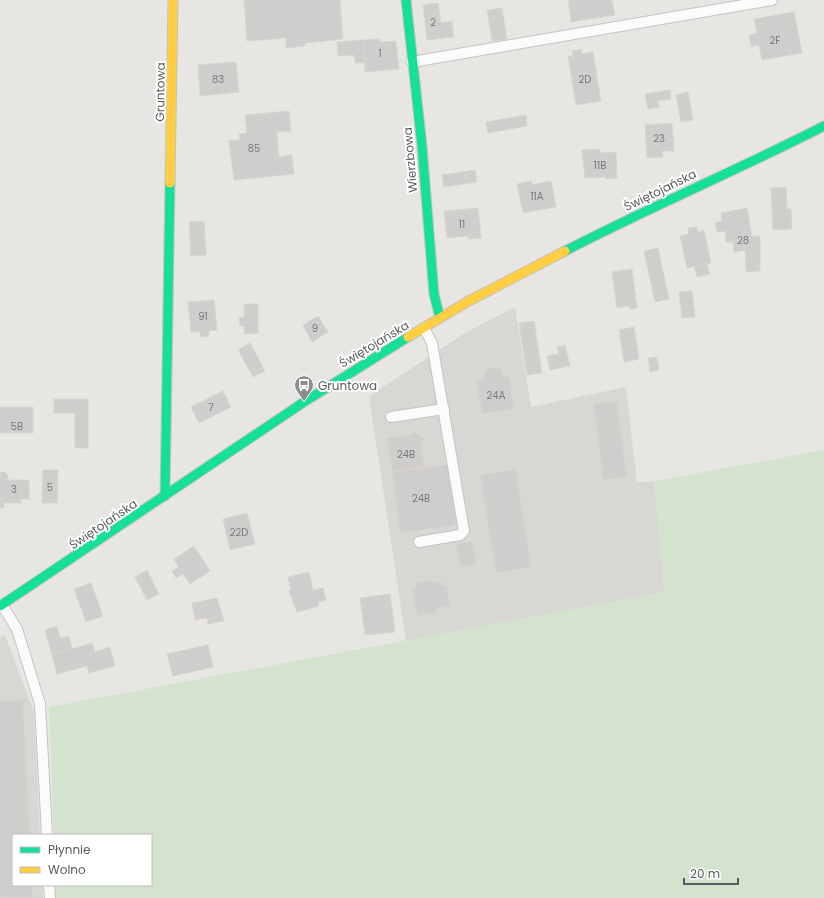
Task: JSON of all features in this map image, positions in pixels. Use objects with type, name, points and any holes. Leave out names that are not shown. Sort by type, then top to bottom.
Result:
[{"type":"street","name":"Gruntowa","points":[[165,496],[173,0]]},
{"type":"street","name":"Wierzbowa","points":[[406,0],[422,146],[434,294],[440,318]]},
{"type":"street","name":"Świętojańska","points":[[1,606],[293,409],[440,318],[494,287],[596,234],[708,180],[763,157],[824,126]]},
{"type":"street","name":"Świętojańska","points":[[763,157],[801,149]]},
{"type":"lane","points":[[412,62],[772,0]]},
{"type":"lane","points":[[419,542],[460,535],[464,531],[432,343],[424,328]]},
{"type":"lane","points":[[391,417],[444,409]]},
{"type":"lane","points":[[1,606],[17,629],[40,704],[47,834]]},
{"type":"lane","points":[[49,886],[50,898]]},
{"type":"shaded area","points":[[515,307],[531,407],[626,387],[637,483],[654,481],[665,592],[406,641],[369,396],[465,333]]},
{"type":"shaded area","points":[[5,635],[34,712],[40,834],[12,834],[12,886],[43,886],[43,898],[0,898],[0,638]]},
{"type":"green space","points":[[824,450],[824,898],[56,898],[55,886],[152,886],[152,834],[54,834],[49,707],[664,592],[654,481]]},
{"type":"building","points":[[244,0],[340,0],[343,39],[305,43],[305,46],[286,48],[286,38],[247,41]]},
{"type":"building","points":[[568,0],[612,0],[615,15],[571,22]]},
{"type":"building","points":[[438,3],[441,23],[452,21],[454,37],[427,40],[423,5]]},
{"type":"building","points":[[502,8],[507,39],[492,41],[487,10]]},
{"type":"building","points":[[794,12],[802,53],[762,60],[759,45],[751,46],[749,35],[757,33],[754,19]]},
{"type":"building","points":[[379,39],[380,42],[396,41],[399,69],[365,72],[363,40]]},
{"type":"building","points":[[363,40],[365,63],[355,63],[354,55],[338,56],[337,42]]},
{"type":"building","points":[[581,49],[582,54],[593,52],[601,101],[576,105],[568,56],[573,56],[572,51]]},
{"type":"building","points":[[236,62],[239,92],[200,96],[198,65]]},
{"type":"building","points":[[670,90],[671,99],[658,101],[659,107],[648,109],[645,94]]},
{"type":"building","points":[[688,92],[693,120],[681,122],[676,95]]},
{"type":"building","points":[[289,111],[291,131],[277,132],[279,157],[292,155],[294,174],[234,180],[229,141],[240,140],[239,134],[247,133],[245,115]]},
{"type":"building","points":[[526,115],[527,126],[488,133],[486,122]]},
{"type":"building","points":[[672,123],[674,151],[662,151],[663,157],[647,158],[645,125]]},
{"type":"building","points":[[600,149],[600,153],[616,152],[617,178],[585,178],[582,150]]},
{"type":"building","points":[[475,170],[477,182],[444,187],[442,175]]},
{"type":"building","points":[[531,181],[532,185],[551,181],[556,207],[523,213],[517,184]]},
{"type":"building","points":[[786,187],[787,209],[791,209],[792,229],[773,230],[771,188]]},
{"type":"building","points":[[478,208],[481,238],[468,239],[468,236],[447,238],[444,211]]},
{"type":"building","points":[[747,208],[752,237],[760,236],[760,271],[746,272],[745,250],[734,252],[733,242],[726,242],[725,231],[717,232],[715,223],[722,221],[721,213]]},
{"type":"building","points":[[204,221],[206,255],[191,256],[189,222]]},
{"type":"building","points":[[697,227],[698,232],[704,230],[711,263],[687,268],[680,236],[689,234],[688,228]]},
{"type":"building","points":[[658,248],[669,299],[655,302],[644,251]]},
{"type":"building","points":[[707,264],[710,274],[697,277],[694,266]]},
{"type":"building","points":[[632,269],[637,308],[630,309],[629,306],[617,308],[612,272]]},
{"type":"building","points":[[692,291],[695,317],[682,318],[679,292]]},
{"type":"building","points":[[214,300],[217,330],[209,331],[209,336],[200,337],[200,332],[191,332],[188,302]]},
{"type":"building","points":[[244,304],[258,304],[258,333],[244,334],[244,326],[240,326],[239,317],[244,317]]},
{"type":"building","points":[[318,316],[328,332],[312,342],[303,325]]},
{"type":"building","points":[[534,321],[542,373],[527,375],[519,323]]},
{"type":"building","points":[[634,327],[639,359],[624,362],[619,330]]},
{"type":"building","points":[[250,343],[265,371],[253,377],[238,350]]},
{"type":"building","points":[[565,345],[570,366],[550,370],[547,356],[559,354],[557,347]]},
{"type":"building","points":[[657,357],[659,370],[650,372],[648,358]]},
{"type":"building","points":[[492,367],[500,369],[504,377],[509,376],[514,409],[482,414],[477,382],[483,380],[485,371]]},
{"type":"building","points":[[223,391],[231,407],[199,423],[191,407]]},
{"type":"building","points":[[54,399],[88,399],[88,448],[75,448],[75,413],[54,413]]},
{"type":"building","points":[[617,401],[627,477],[603,480],[594,404]]},
{"type":"building","points":[[0,407],[33,407],[33,433],[0,433]]},
{"type":"building","points":[[413,431],[425,439],[421,444],[424,465],[428,466],[392,472],[387,438],[411,434]]},
{"type":"building","points":[[448,464],[456,525],[400,533],[392,472]]},
{"type":"building","points":[[516,469],[531,567],[496,573],[480,475]]},
{"type":"building","points":[[43,470],[58,470],[57,503],[42,503]]},
{"type":"building","points":[[0,472],[5,472],[8,476],[8,480],[29,480],[29,499],[21,499],[21,503],[4,503],[4,508],[0,508]]},
{"type":"building","points":[[247,513],[255,544],[230,550],[223,519]]},
{"type":"building","points":[[473,541],[476,565],[460,567],[456,543]]},
{"type":"building","points":[[194,546],[210,571],[190,584],[183,574],[176,578],[172,571],[179,567],[174,559]]},
{"type":"building","points":[[147,570],[159,594],[147,600],[135,577]]},
{"type":"building","points":[[309,572],[313,590],[323,588],[326,600],[318,602],[319,606],[297,612],[289,591],[291,590],[288,577]]},
{"type":"building","points":[[433,580],[434,583],[442,582],[443,586],[447,585],[450,606],[436,608],[437,613],[417,616],[413,590],[417,589],[415,583]]},
{"type":"building","points":[[91,583],[103,616],[86,622],[74,589]]},
{"type":"building","points":[[390,594],[395,632],[365,635],[360,598]]},
{"type":"building","points":[[217,598],[224,621],[208,624],[207,618],[195,620],[192,603]]},
{"type":"building","points":[[57,626],[60,638],[69,636],[72,649],[52,655],[45,630]]},
{"type":"building","points":[[92,643],[95,652],[110,647],[115,666],[89,673],[87,666],[57,674],[52,655]]},
{"type":"building","points":[[208,645],[213,667],[173,676],[167,654]]},
{"type":"building","points":[[23,700],[30,834],[12,834],[12,886],[32,886],[33,898],[0,898],[0,701]]},
{"type":"traffic: fast","points":[[406,0],[422,146],[434,294],[440,318]]},
{"type":"traffic: fast","points":[[565,251],[824,126]]},
{"type":"traffic: fast","points":[[165,496],[170,183]]},
{"type":"traffic: fast","points":[[0,606],[304,402],[408,337]]},
{"type":"traffic: slow","points":[[170,183],[173,0]]},
{"type":"traffic: slow","points":[[408,337],[467,302],[565,251]]},
{"type":"place","name":"Gruntowa","points":[[304,402]]}]
